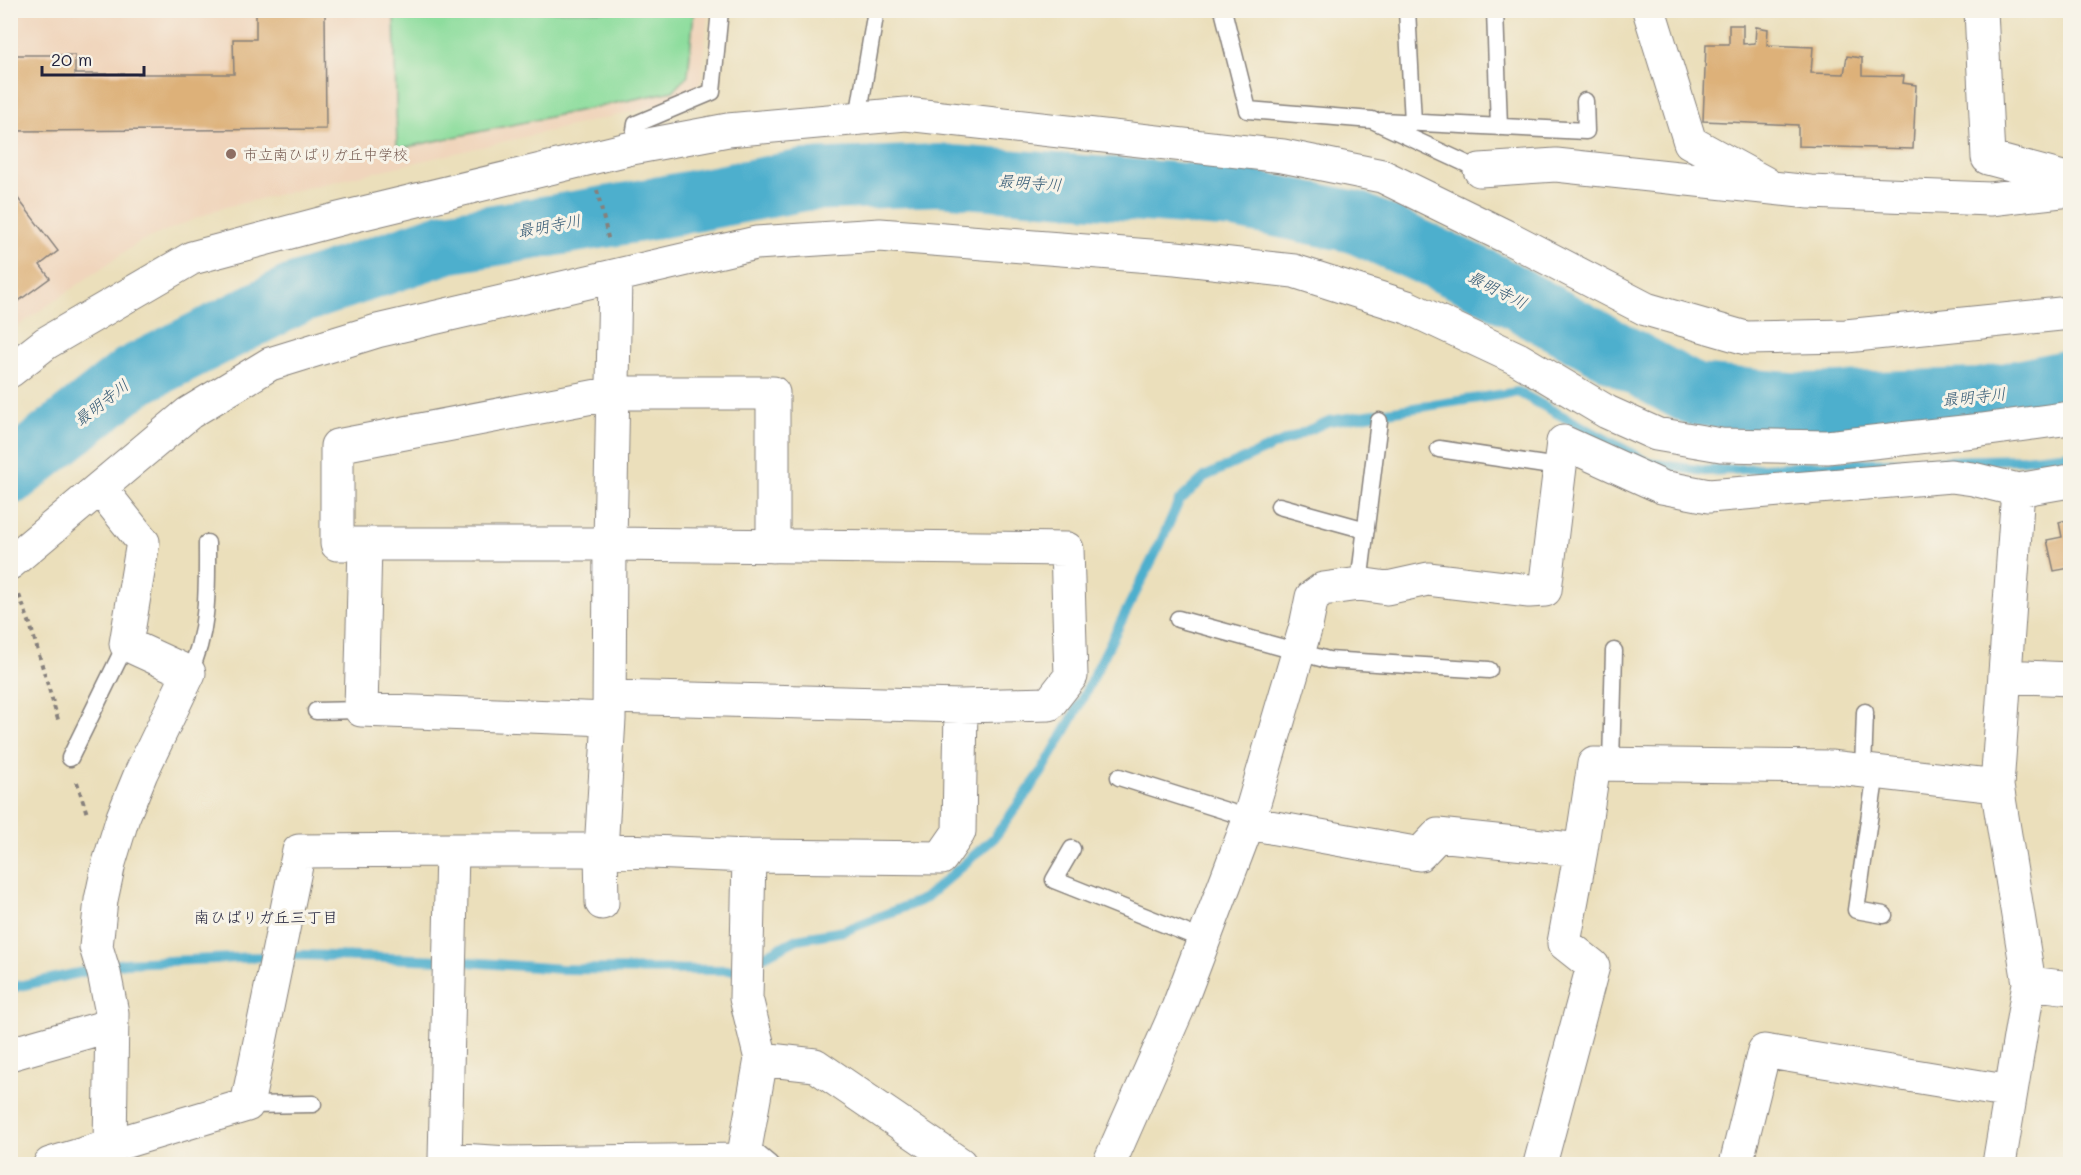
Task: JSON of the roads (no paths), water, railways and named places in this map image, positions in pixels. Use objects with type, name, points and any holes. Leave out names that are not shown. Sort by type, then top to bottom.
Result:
[{"type":"street","points":[[1649,10],[1690,142],[1776,189]]},
{"type":"street","points":[[1981,10],[1988,158],[2070,180]]},
{"type":"street","points":[[10,371],[46,343],[192,258],[350,216],[632,148],[728,130],[906,114],[1283,156],[1382,176],[1646,309],[1746,338],[1846,336],[2070,313]]},
{"type":"street","points":[[1480,170],[1556,165],[1810,192],[1990,199],[2070,190]]},
{"type":"street","points":[[10,563],[189,413],[270,364],[613,264],[756,243],[879,235],[1176,258],[1294,272],[1407,307],[1518,359],[1607,412],[1656,434],[1721,445],[1827,447],[2070,418]]},
{"type":"street","points":[[602,903],[601,850],[609,708],[613,264]]},
{"type":"street","points":[[365,544],[362,710],[1049,704],[1071,676],[1067,549],[773,546],[610,544],[365,544],[337,544],[337,446],[613,393],[773,393],[773,546]]},
{"type":"street","points":[[1109,1164],[1178,1008],[1248,823],[1306,626],[1312,597],[1323,589],[1359,584],[1387,588],[1428,579],[1529,591],[1545,590],[1558,467],[1563,442],[1662,487],[1709,496],[1951,476],[2018,490],[2070,481]]},
{"type":"street","points":[[100,488],[143,542],[126,644],[189,673],[128,806],[107,872],[101,900],[96,946],[112,1013],[110,1155]]},
{"type":"street","points":[[1999,1164],[2029,983],[1997,786],[2018,490]]},
{"type":"street","points":[[2005,676],[2070,679]]},
{"type":"street","points":[[50,1164],[110,1155],[247,1105],[299,851],[601,850],[749,856],[941,858],[959,832],[961,706]]},
{"type":"street","points":[[1540,1164],[1593,966],[1564,944],[1594,764],[1830,767],[1997,786]]},
{"type":"street","points":[[1248,823],[1420,854],[1438,835],[1581,850]]},
{"type":"street","points":[[452,850],[445,1159],[508,1163],[743,1160],[758,1154],[761,1059],[746,998],[749,856]]},
{"type":"street","points":[[2029,983],[2070,988]]},
{"type":"street","points":[[10,1054],[112,1025]]},
{"type":"street","points":[[1736,1164],[1764,1051],[2011,1092]]},
{"type":"street","points":[[761,1059],[815,1065],[960,1164]]},
{"type":"lane","points":[[632,148],[636,124],[712,92],[720,10]]},
{"type":"lane","points":[[858,118],[876,10]]},
{"type":"lane","points":[[1223,10],[1248,110],[1372,120],[1586,131],[1585,101]]},
{"type":"lane","points":[[1407,10],[1413,122]]},
{"type":"lane","points":[[1495,10],[1499,127]]},
{"type":"lane","points":[[1372,120],[1480,170]]},
{"type":"lane","points":[[1359,584],[1379,421]]},
{"type":"lane","points":[[1439,449],[1558,467]]},
{"type":"lane","points":[[1279,506],[1366,530]]},
{"type":"lane","points":[[189,673],[197,656],[208,607],[207,543]]},
{"type":"lane","points":[[1178,619],[1328,660],[1489,670]]},
{"type":"lane","points":[[70,758],[126,644]]},
{"type":"lane","points":[[1611,763],[1614,651]]},
{"type":"lane","points":[[316,711],[362,710]]},
{"type":"lane","points":[[1865,712],[1870,771],[1856,910],[1884,915]]},
{"type":"lane","points":[[1119,777],[1239,815],[1248,823]]},
{"type":"lane","points":[[1072,849],[1047,884],[1204,940]]},
{"type":"lane","points":[[247,1105],[313,1104]]},
{"type":"waterway","name":"最明寺川","points":[[10,474],[132,377],[294,295],[446,243],[635,212],[805,180],[939,175],[1236,198],[1355,222],[1483,280],[1694,395],[1803,404],[1980,399],[2070,380]]},
{"type":"waterway","points":[[10,988],[124,963],[304,955],[442,960],[561,969],[737,970],[797,939],[844,931],[924,899],[994,838],[1041,773],[1073,717],[1160,544],[1179,501],[1206,476],[1329,421],[1518,392],[1649,463],[1705,471],[1864,463],[2023,459],[2070,454]]},
{"type":"place","name":"市立南ひばりガ丘中学校","points":[[231,154]]},
{"type":"district","name":"南ひばりガ丘三丁目","points":[[266,916]]}]
